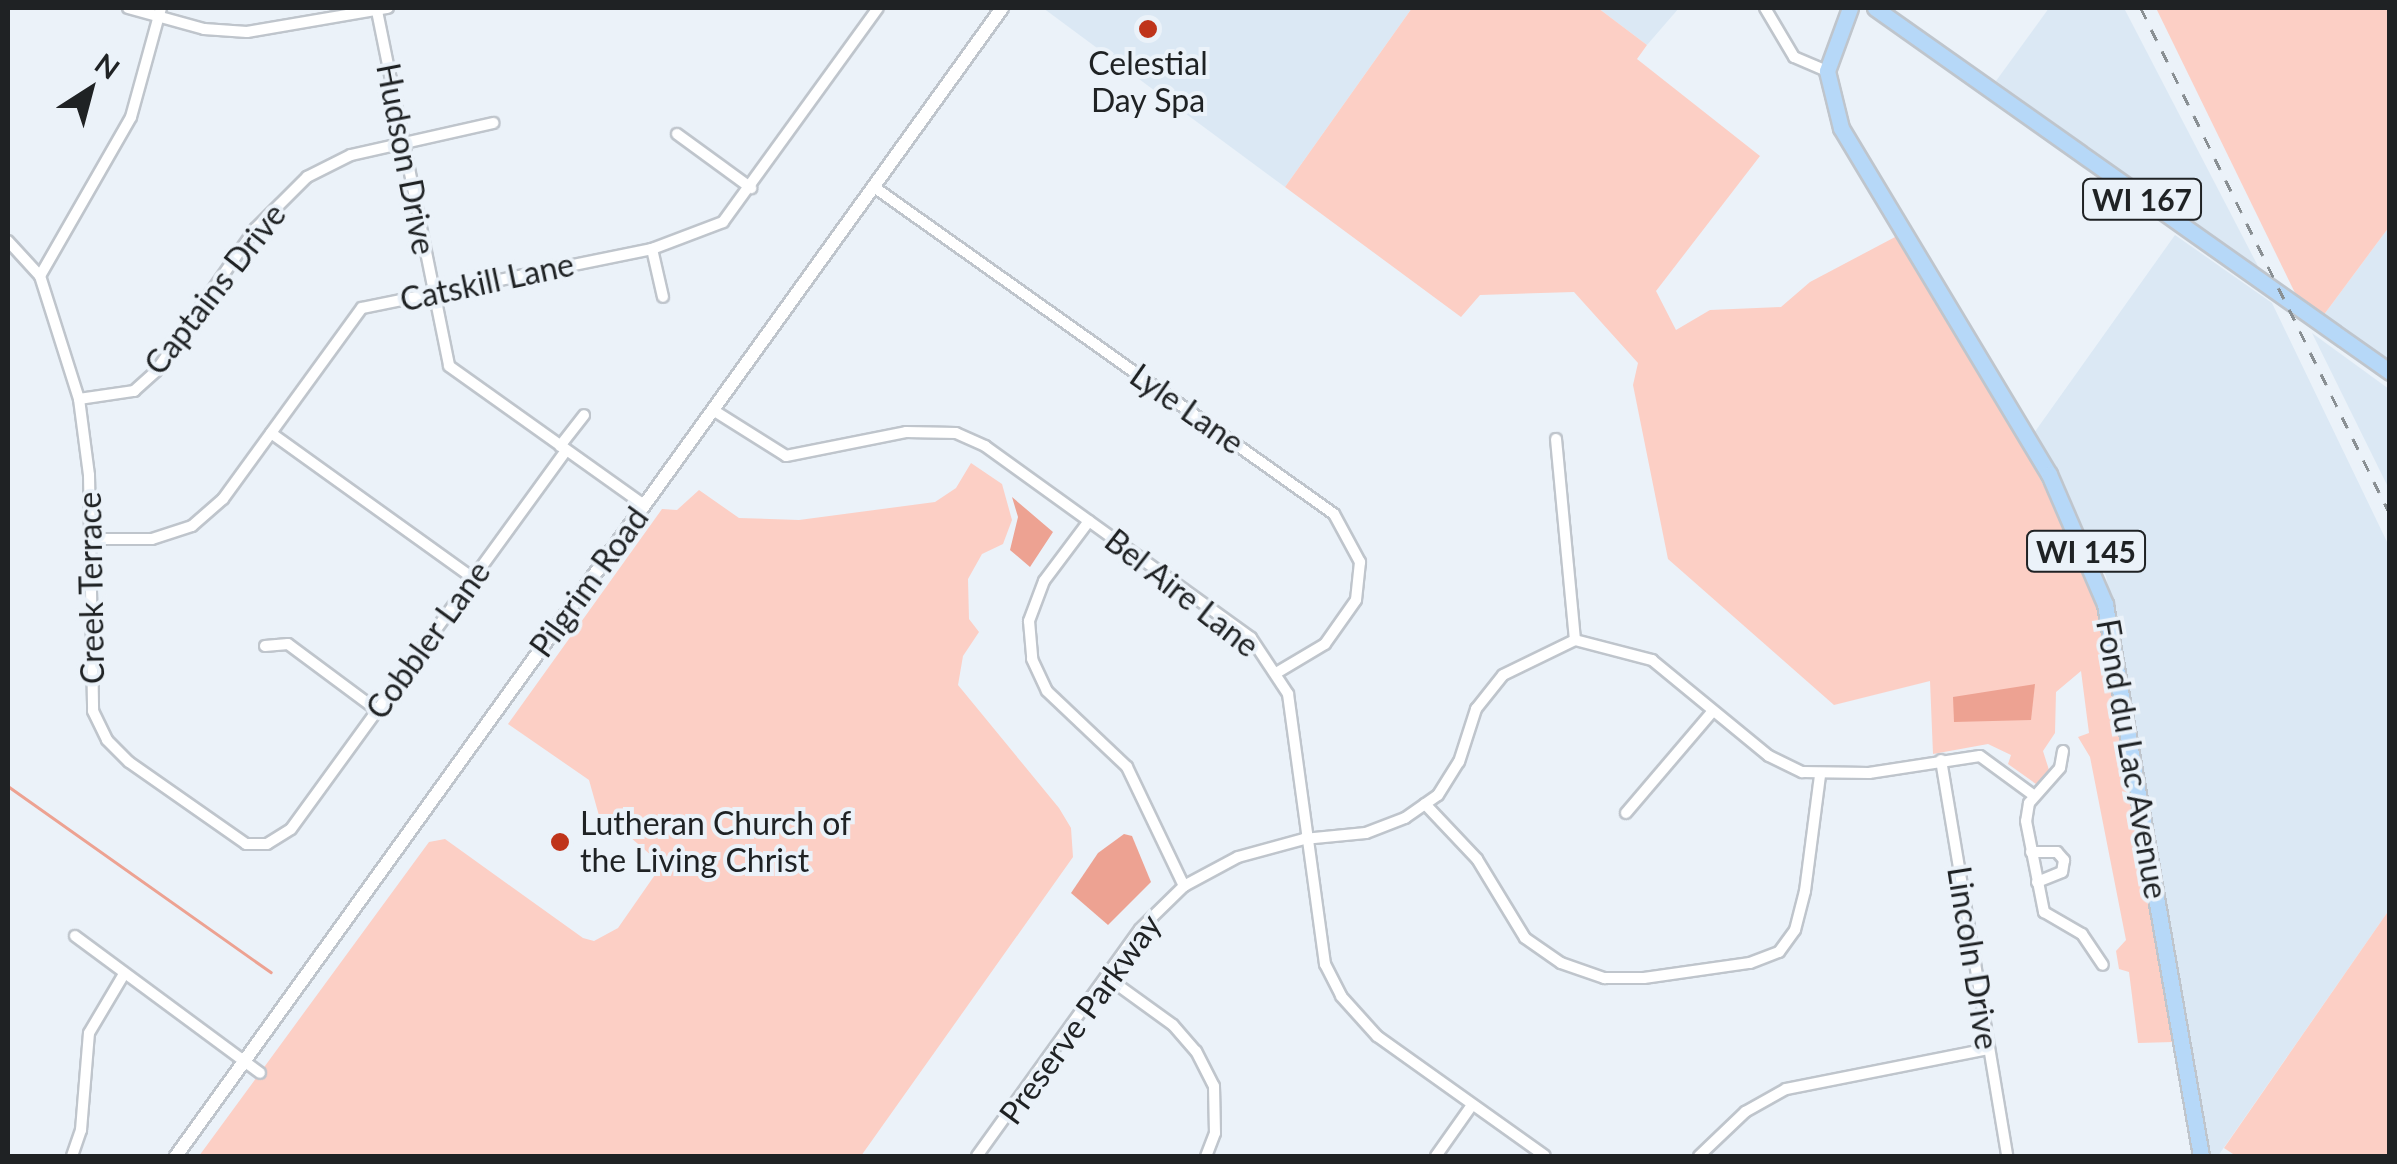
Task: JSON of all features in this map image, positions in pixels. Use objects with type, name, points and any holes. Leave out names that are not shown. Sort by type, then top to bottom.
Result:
[{"type":"main road","points":[[1827,70],[1850,8]]},
{"type":"main road","name":"WI 167","points":[[1875,8],[2302,314],[2390,372]]},
{"type":"main road","name":"Fond du Lac Avenue","points":[[1827,70],[1841,128],[2049,474],[2105,604],[2201,1156]]},
{"type":"main road","name":"WI 167","points":[[2302,314],[2390,385]]},
{"type":"street","points":[[128,8],[247,32],[382,9]]},
{"type":"street","name":"Pilgrim Road","points":[[176,1156],[1002,8]]},
{"type":"street","points":[[1764,8],[1794,57],[1827,70]]},
{"type":"street","name":"Hudson Drive","points":[[382,9],[401,143],[449,366],[644,504]]},
{"type":"street","name":"Catskill Lane","points":[[90,540],[152,540],[192,526],[223,500],[362,308],[652,249],[723,222],[751,188],[870,10]]},
{"type":"street","points":[[8,241],[40,276],[131,117],[160,13]]},
{"type":"street","name":"Captains Drive","points":[[79,399],[134,390],[156,371],[255,229],[307,177],[350,155],[493,123]]},
{"type":"street","points":[[677,134],[751,188]]},
{"type":"street","name":"Lyle Lane","points":[[874,187],[1334,514],[1360,562],[1356,600],[1325,644],[1278,672]]},
{"type":"street","points":[[652,249],[663,296]]},
{"type":"street","name":"Creek Terrace","points":[[40,276],[79,399],[90,540],[90,691],[107,740],[229,837],[267,844],[291,829]]},
{"type":"street","name":"Bel Aire Lane","points":[[713,410],[786,456],[906,432],[956,433],[986,446],[1251,638],[1278,672],[1297,736],[1304,839],[1324,964],[1341,996],[1377,1036],[1545,1156]]},
{"type":"street","name":"Cobbler Lane","points":[[291,829],[473,578],[584,415]]},
{"type":"street","points":[[272,433],[473,578]]},
{"type":"street","points":[[1556,438],[1575,640],[1652,660],[1769,756],[1820,775],[1988,758],[2033,795]]},
{"type":"street","points":[[1088,521],[1044,581],[1029,621],[1032,659],[1046,691],[1127,767],[1184,886]]},
{"type":"street","name":"Preserve Parkway","points":[[976,1156],[1140,929],[1184,886],[1228,862],[1304,839],[1366,834],[1425,804],[1459,762],[1476,708],[1502,675],[1575,640]]},
{"type":"street","points":[[266,646],[288,644],[377,710]]},
{"type":"street","points":[[1626,813],[1712,712]]},
{"type":"street","points":[[2063,751],[2060,768],[2033,795],[2026,821],[2037,882],[2044,912],[2088,939],[2103,965]]},
{"type":"street","name":"Lincoln Drive","points":[[1941,760],[2007,1156]]},
{"type":"street","points":[[1425,804],[1477,859],[1526,938],[1561,963],[1604,978],[1644,978],[1750,963],[1779,952],[1795,930],[1820,775]]},
{"type":"street","points":[[2032,852],[2057,852],[2064,860],[2062,872],[2037,882]]},
{"type":"street","points":[[75,936],[260,1073]]},
{"type":"street","points":[[72,1156],[81,1130],[89,1034],[124,974]]},
{"type":"street","points":[[1108,978],[1173,1025],[1196,1051],[1214,1086],[1215,1133],[1206,1156]]},
{"type":"street","points":[[1699,1156],[1745,1112],[1786,1088],[1988,1049]]},
{"type":"street","points":[[1436,1156],[1472,1105]]},
{"type":"shaded area","points":[[1043,8],[1412,8],[1285,187]]},
{"type":"shaded area","points":[[1412,8],[1598,8],[1647,45],[1637,59],[1760,156],[1656,291],[1676,330],[1710,310],[1781,307],[1810,282],[1897,236],[2023,445],[2085,567],[2104,625],[2173,1042],[2138,1043],[2129,972],[2119,969],[2116,951],[2126,940],[2090,757],[2078,737],[2089,733],[2081,671],[2056,692],[2055,733],[2043,751],[2049,770],[2036,784],[2008,764],[2011,755],[1988,744],[1933,754],[1930,681],[1834,705],[1668,559],[1633,385],[1638,363],[1574,292],[1480,295],[1461,317],[1285,187]]},
{"type":"shaded area","points":[[1598,8],[1679,8],[1647,45]]},
{"type":"shaded area","points":[[2049,8],[2124,8],[2260,270],[1996,81]]},
{"type":"shaded area","points":[[2156,8],[2389,8],[2389,227],[2323,316],[2298,299]]},
{"type":"shaded area","points":[[2389,227],[2389,363],[2323,316]]},
{"type":"shaded area","points":[[2175,235],[2272,303],[2389,546],[2389,910],[2218,1156],[2206,1156],[2106,576],[2034,433]]},
{"type":"shaded area","points":[[2312,333],[2389,389],[2389,489]]},
{"type":"shaded area","points":[[971,463],[1002,484],[1012,520],[1003,544],[982,554],[968,579],[969,619],[979,632],[963,656],[958,685],[1059,808],[1071,828],[1073,857],[861,1156],[199,1156],[429,842],[445,839],[583,938],[594,941],[618,928],[659,869],[652,856],[623,831],[605,837],[589,780],[508,724],[662,509],[677,510],[699,490],[739,518],[799,520],[935,502],[956,488]]},
{"type":"shaded area","points":[[1012,497],[1053,532],[1030,567],[1010,550],[1018,517]]},
{"type":"shaded area","points":[[2035,684],[2031,720],[1954,722],[1953,697]]},
{"type":"shaded area","points":[[1124,834],[1132,836],[1151,882],[1108,925],[1071,893],[1098,853]]},
{"type":"shaded area","points":[[2389,910],[2389,1156],[2236,1156],[2224,1148]]},
{"type":"waterway","points":[[8,786],[271,972]]},
{"type":"railway","points":[[2141,8],[2390,514]]},
{"type":"place","name":"Celestial Day Spa","points":[[1148,29]]},
{"type":"place","name":"Lutheran Church of the Living Christ","points":[[560,842]]}]
